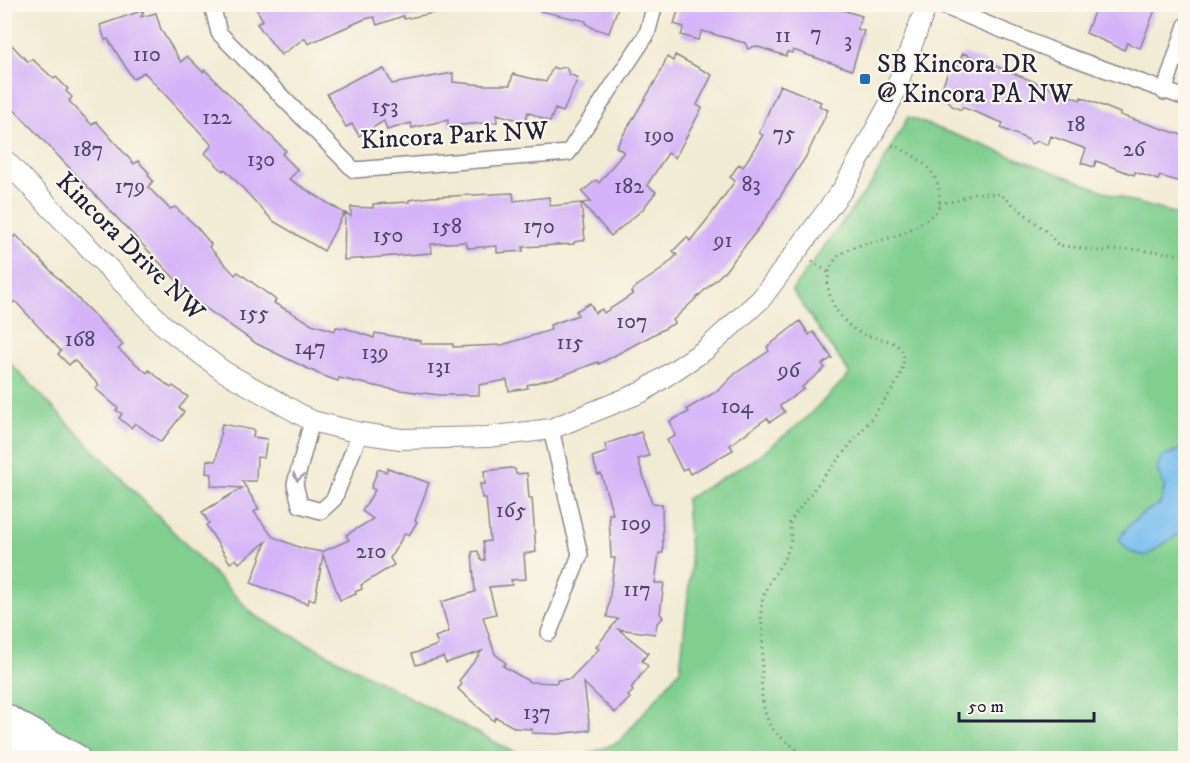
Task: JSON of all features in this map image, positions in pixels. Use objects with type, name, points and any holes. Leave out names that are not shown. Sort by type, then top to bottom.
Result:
[{"type":"highway","points":[[4,717],[76,759]]},
{"type":"highway","points":[[4,742],[34,759]]},
{"type":"street","name":"Kincora Park NW","points":[[215,4],[213,9],[219,33],[354,170],[568,153],[647,34],[655,4]]},
{"type":"street","name":"Kincora Drive NW","points":[[4,159],[163,325],[224,371],[312,421],[401,439],[488,437],[551,429],[642,392],[705,350],[761,300],[800,251],[858,163],[891,99],[927,4]]},
{"type":"street","points":[[938,4],[1164,92],[1185,98]]},
{"type":"street","points":[[1164,92],[1185,25]]},
{"type":"street","points":[[312,421],[295,484],[300,505],[321,511],[334,499],[360,432]]},
{"type":"street","points":[[549,633],[580,555],[551,429]]},
{"type":"path","points":[[805,759],[774,732],[768,720],[761,674],[763,634],[759,614],[764,594],[790,545],[793,535],[789,524],[803,502],[844,454],[899,380],[904,363],[897,345],[888,338],[863,334],[849,326],[831,298],[828,286],[829,273],[839,254],[851,246],[893,237],[914,227],[938,210],[939,186],[925,162],[890,144]]},
{"type":"path","points":[[939,203],[956,201],[974,193],[1000,194],[1024,216],[1046,231],[1058,245],[1099,251],[1131,249],[1185,255]]},
{"type":"path","points":[[812,261],[829,273]]},
{"type":"green space","points":[[908,117],[1133,202],[1185,216],[1185,758],[578,758],[619,742],[680,670],[691,567],[686,499],[755,459],[804,420],[850,374],[792,290],[873,181]]},
{"type":"green space","points":[[4,357],[255,616],[525,758],[5,758]]},
{"type":"water","points":[[1185,448],[1185,530],[1146,556],[1130,552],[1119,540],[1136,519],[1160,504],[1165,486],[1157,471],[1161,457]]},
{"type":"building","points":[[253,4],[443,4],[444,11],[404,19],[403,16],[377,25],[374,17],[365,19],[308,44],[305,38],[281,55],[257,24],[263,20]]},
{"type":"building","points":[[541,4],[619,4],[609,33],[593,28],[586,21],[540,11]]},
{"type":"building","points":[[680,4],[823,4],[862,16],[857,29],[864,31],[852,70],[793,50],[792,53],[787,52],[786,56],[755,46],[748,49],[745,43],[702,31],[698,40],[681,35],[684,27],[674,24]]},
{"type":"building","points":[[1097,4],[1141,4],[1155,10],[1140,48],[1127,43],[1124,50],[1086,33]]},
{"type":"building","points":[[144,10],[141,17],[156,13],[161,30],[181,62],[187,56],[203,72],[205,70],[286,151],[282,154],[298,170],[289,179],[344,213],[324,251],[273,221],[225,169],[223,171],[205,153],[212,145],[144,72],[133,79],[108,39],[105,40],[100,25]]},
{"type":"building","points":[[4,37],[28,62],[32,59],[54,79],[56,77],[68,89],[66,91],[72,97],[69,101],[92,125],[96,121],[134,164],[138,161],[149,173],[153,181],[148,187],[170,209],[175,207],[195,225],[211,244],[209,247],[235,275],[238,272],[276,300],[274,303],[312,324],[335,331],[336,327],[345,328],[374,338],[375,333],[421,341],[421,344],[453,344],[453,347],[502,345],[551,330],[550,325],[578,315],[576,311],[590,303],[595,313],[602,309],[604,313],[633,294],[631,292],[637,286],[661,270],[677,255],[673,251],[687,237],[690,241],[710,216],[735,181],[730,177],[739,164],[743,167],[763,135],[759,133],[780,85],[821,102],[819,106],[828,110],[807,155],[763,223],[726,270],[673,320],[675,323],[599,364],[598,362],[561,376],[527,385],[528,388],[509,391],[507,380],[479,385],[479,395],[439,395],[384,388],[339,378],[338,381],[321,375],[257,344],[197,302],[4,99]]},
{"type":"building","points":[[963,53],[1080,100],[1081,97],[1120,113],[1120,115],[1185,136],[1185,183],[1160,176],[1158,180],[1135,172],[1134,175],[1096,161],[1094,167],[1081,163],[1086,149],[1051,136],[1048,145],[1038,141],[1031,144],[1029,140],[1001,128],[1003,123],[962,107],[961,110],[952,106],[949,101],[938,97],[950,67],[956,70]]},
{"type":"building","points":[[675,55],[712,75],[697,105],[702,108],[675,158],[668,153],[647,185],[656,192],[642,210],[611,236],[582,203],[591,202],[582,192],[596,180],[599,183],[624,152],[616,147],[658,77],[667,57],[673,61]]},
{"type":"building","points":[[553,67],[557,69],[566,67],[569,74],[578,78],[563,112],[555,109],[550,122],[528,112],[525,122],[497,114],[497,122],[448,126],[448,120],[412,128],[411,123],[387,130],[384,121],[359,136],[352,124],[346,127],[327,94],[361,76],[384,69],[392,84],[453,73],[453,82],[510,85],[513,74],[546,82]]},
{"type":"building","points":[[513,193],[514,201],[549,197],[550,206],[581,203],[585,240],[574,242],[574,244],[523,247],[523,251],[497,253],[497,246],[468,248],[466,242],[431,244],[432,253],[344,260],[345,213],[351,216],[351,207],[373,208],[373,204],[409,202],[409,200],[431,197]]},
{"type":"building","points":[[16,235],[123,345],[118,349],[147,373],[149,370],[171,388],[173,386],[188,397],[179,408],[184,412],[161,442],[135,423],[131,428],[119,418],[122,414],[116,410],[118,408],[96,389],[99,385],[74,360],[69,365],[58,354],[61,351],[15,301],[4,311],[4,245]]},
{"type":"building","points":[[800,321],[809,335],[813,332],[816,335],[832,358],[822,364],[825,368],[802,387],[804,389],[780,406],[785,412],[770,422],[767,418],[730,445],[733,450],[690,474],[687,468],[682,470],[667,440],[675,436],[670,421],[689,412],[687,409],[719,390],[736,373],[769,351],[767,347]]},
{"type":"building","points":[[222,424],[254,430],[253,437],[267,439],[264,458],[257,457],[256,481],[242,481],[259,509],[254,512],[273,537],[301,548],[322,552],[349,540],[346,535],[373,519],[362,511],[375,490],[371,488],[378,469],[386,472],[388,468],[429,483],[415,521],[417,522],[409,535],[405,533],[390,558],[394,565],[361,585],[362,589],[355,592],[356,594],[340,600],[323,555],[315,600],[309,599],[308,604],[251,583],[266,542],[239,563],[236,559],[230,563],[206,525],[209,523],[202,512],[242,488],[211,486],[212,474],[206,473],[207,460],[216,461]]},
{"type":"building","points":[[641,432],[649,456],[638,459],[652,503],[662,504],[663,553],[659,553],[655,583],[664,583],[660,613],[663,618],[657,623],[655,634],[618,629],[648,653],[642,661],[648,666],[631,688],[633,691],[628,696],[630,698],[615,713],[584,683],[590,730],[558,734],[532,733],[532,729],[515,728],[496,717],[494,721],[458,689],[462,684],[459,681],[482,651],[446,663],[443,657],[416,665],[412,654],[438,645],[435,637],[449,632],[441,602],[475,592],[472,552],[478,551],[481,560],[485,560],[483,542],[490,541],[486,498],[482,498],[480,484],[485,484],[484,471],[511,468],[515,469],[516,474],[527,473],[529,498],[532,498],[536,552],[524,554],[526,579],[511,580],[512,585],[489,587],[496,614],[483,617],[495,654],[506,663],[503,666],[530,682],[557,683],[557,680],[570,679],[599,649],[596,647],[618,619],[607,617],[615,558],[611,558],[609,514],[613,514],[601,474],[598,475],[592,457],[607,452],[605,444]]},
{"type":"place","name":"SB Kincora DR @ Kincora PA NW","points":[[865,79]]}]
